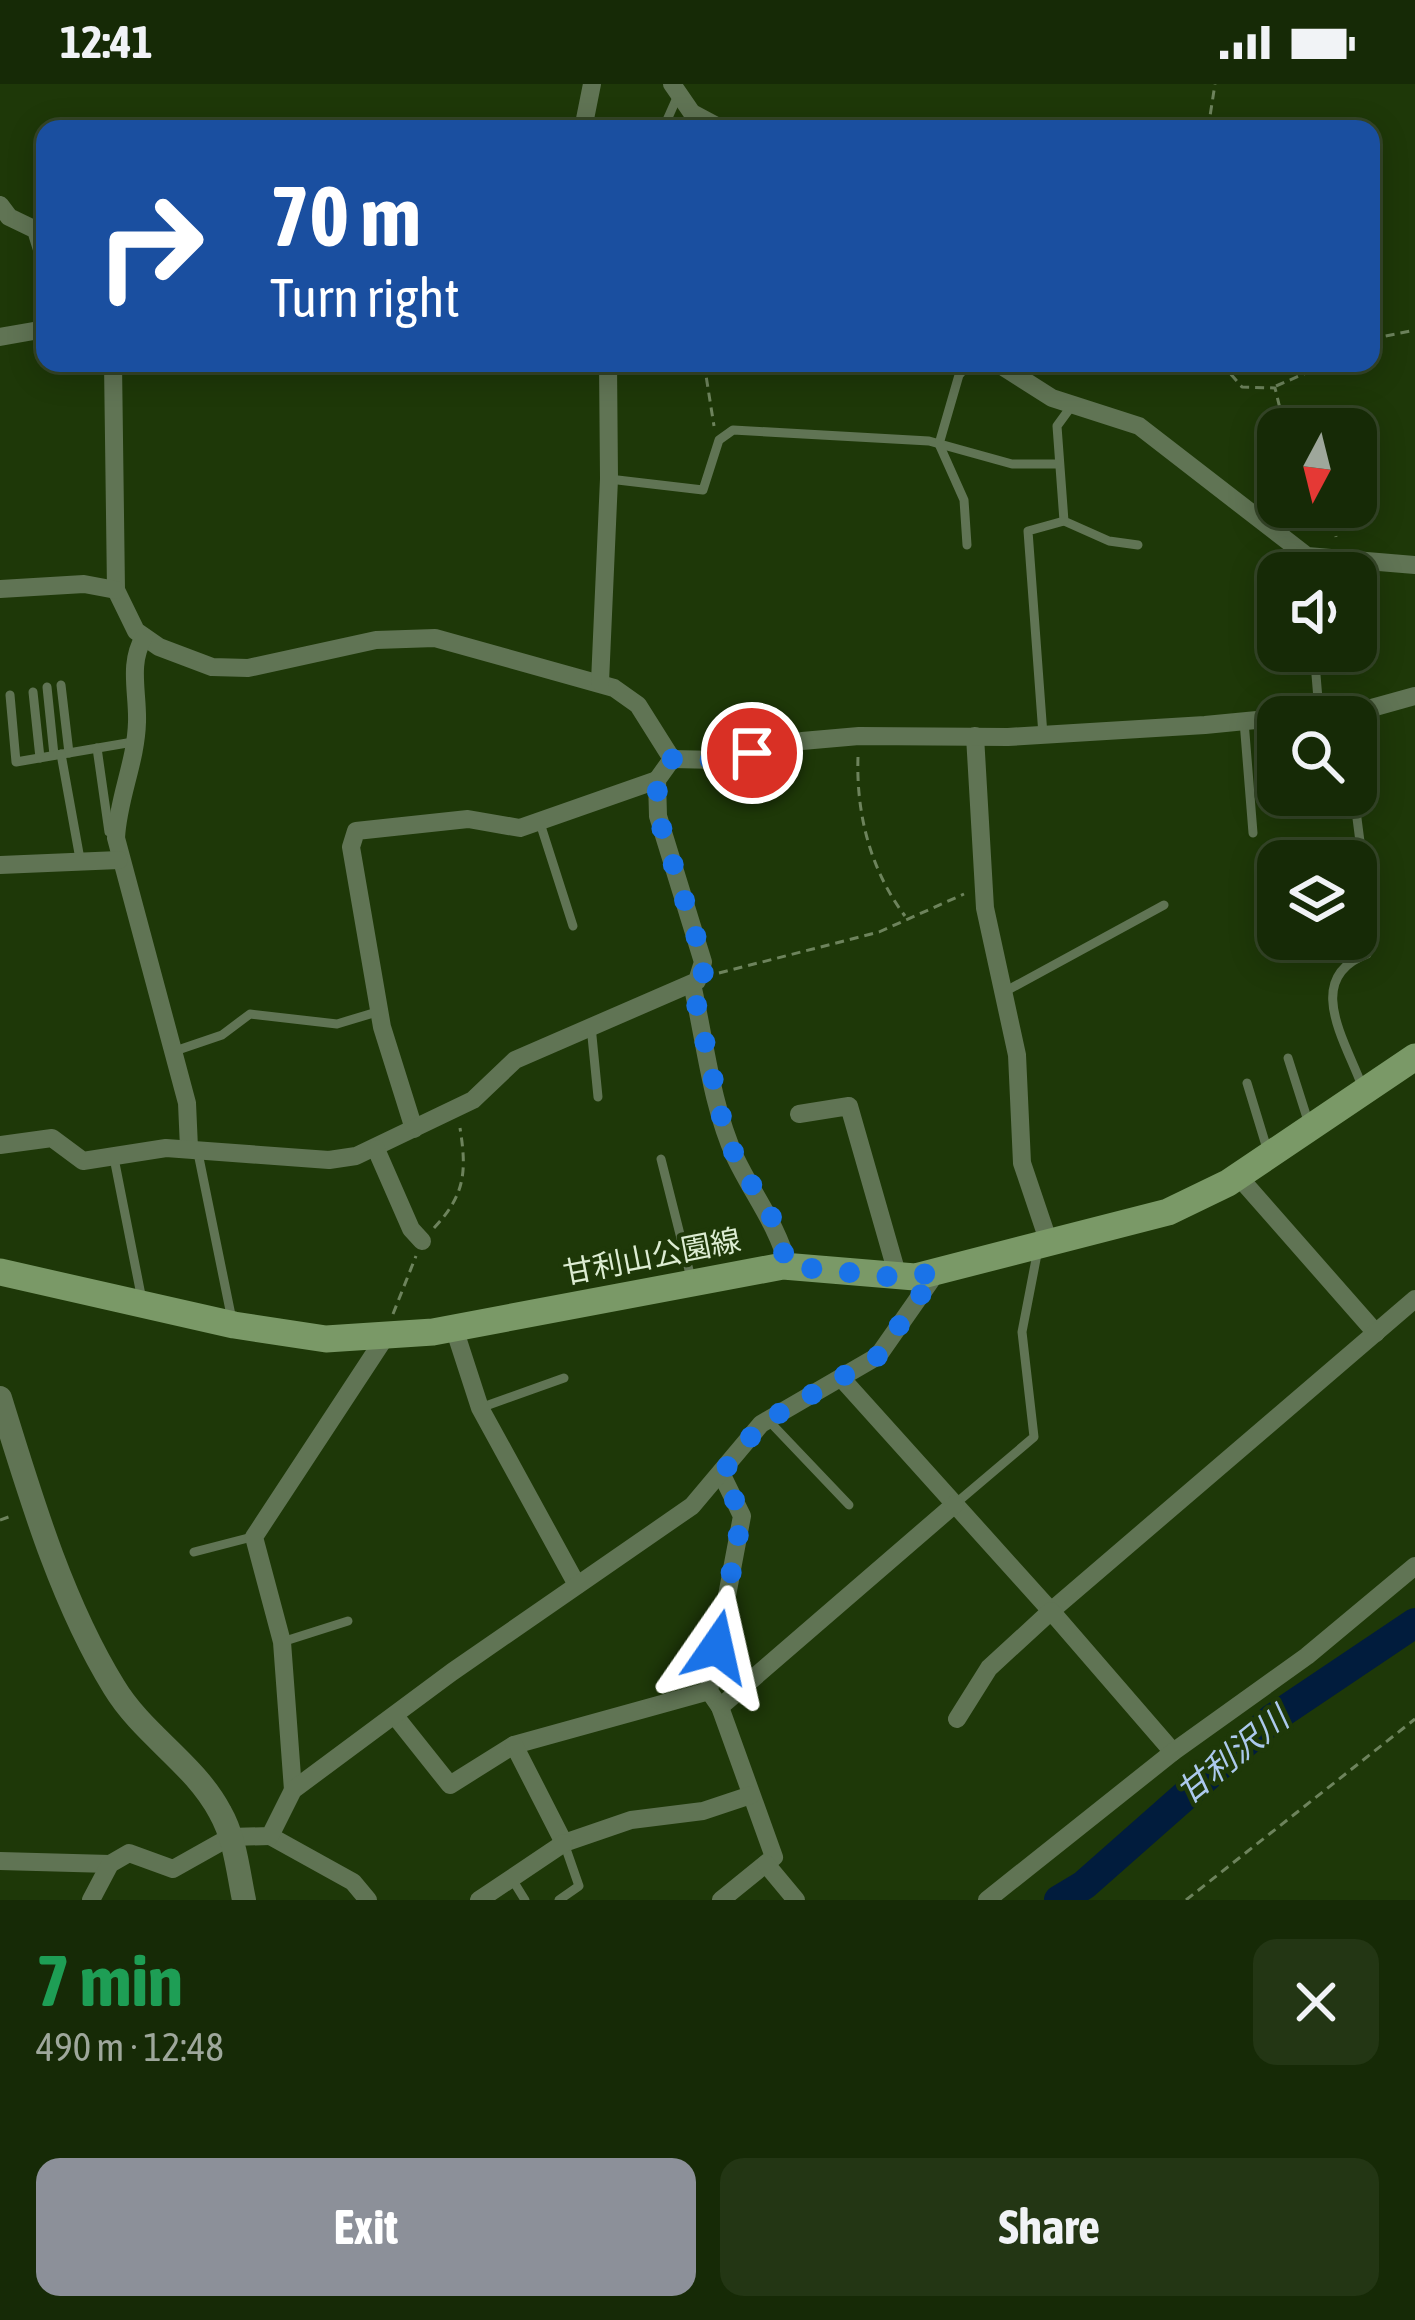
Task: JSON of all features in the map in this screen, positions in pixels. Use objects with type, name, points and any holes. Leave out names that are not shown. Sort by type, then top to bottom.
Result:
[{"type":"main road","name":"甘利山公園線","points":[[0,1272],[142,1300],[233,1325],[326,1339],[384,1339],[454,1328],[788,1266],[898,1277],[936,1273],[1168,1212],[1238,1175],[1415,1057]]},
{"type":"street","points":[[585,120],[592,84]]},
{"type":"street","points":[[675,88],[692,112],[706,120]]},
{"type":"street","points":[[0,205],[9,217],[36,230]]},
{"type":"street","points":[[0,337],[36,331]]},
{"type":"street","points":[[113,372],[116,590],[144,637],[183,659],[248,668],[376,640],[436,638],[600,682],[638,705],[671,759]]},
{"type":"street","points":[[600,682],[610,479],[608,372]]},
{"type":"street","points":[[1009,372],[1026,385],[1139,426],[1291,552]]},
{"type":"street","points":[[1377,563],[1415,565]]},
{"type":"street","points":[[0,589],[84,584],[116,590]]},
{"type":"street","points":[[144,637],[134,662],[136,741],[117,810],[116,859],[187,1103],[193,1148]]},
{"type":"street","points":[[1377,706],[1415,696]]},
{"type":"street","points":[[671,759],[718,760],[802,741],[859,736],[1043,735],[1257,719]]},
{"type":"street","points":[[975,736],[983,889],[1017,1055],[1022,1163],[1044,1248]]},
{"type":"street","points":[[671,759],[657,780],[658,816],[698,978],[722,1119],[736,1159],[772,1218],[788,1266]]},
{"type":"street","points":[[414,1129],[380,1011],[351,847],[356,831],[368,826],[468,819],[504,827],[540,823],[657,780]]},
{"type":"street","points":[[0,865],[116,859]]},
{"type":"street","points":[[0,1145],[52,1138],[83,1161],[193,1148],[329,1160],[376,1149],[473,1100],[514,1060],[698,978]]},
{"type":"street","points":[[799,1114],[849,1106],[898,1277]]},
{"type":"street","points":[[376,1149],[411,1229],[422,1241]]},
{"type":"street","points":[[1238,1175],[1376,1334]]},
{"type":"street","points":[[270,1836],[293,1790],[692,1506],[768,1420],[878,1356],[936,1273]]},
{"type":"street","points":[[957,1719],[989,1668],[1051,1611],[1415,1299]]},
{"type":"street","points":[[454,1328],[480,1408],[577,1586]]},
{"type":"street","points":[[293,1790],[281,1642],[254,1537],[384,1339]]},
{"type":"street","points":[[843,1380],[1173,1752]]},
{"type":"street","points":[[0,1398],[58,1566],[101,1665],[139,1724],[206,1790],[230,1838],[244,1900]]},
{"type":"street","points":[[722,1473],[742,1516],[714,1699],[774,1857],[722,1900]]},
{"type":"street","points":[[395,1716],[450,1785],[514,1745],[714,1699],[955,1504]]},
{"type":"street","points":[[987,1900],[1173,1752],[1307,1656],[1415,1566]]},
{"type":"street","points":[[514,1745],[564,1843]]},
{"type":"street","points":[[479,1900],[564,1843],[631,1820],[703,1811],[751,1795]]},
{"type":"street","points":[[0,1862],[110,1864],[129,1853],[173,1869],[230,1838],[270,1836],[353,1882],[368,1900]]},
{"type":"street","points":[[91,1900],[110,1864]]},
{"type":"street","points":[[766,1864],[796,1900]]},
{"type":"lane","points":[[666,120],[675,88]]},
{"type":"lane","points":[[962,372],[939,444],[964,500],[967,545]]},
{"type":"lane","points":[[1064,521],[1057,426],[1072,404]]},
{"type":"lane","points":[[610,479],[699,492],[723,437],[733,430],[939,444],[1012,464],[1059,464]]},
{"type":"lane","points":[[1043,735],[1028,531],[1064,521],[1109,541],[1138,544]]},
{"type":"lane","points":[[62,685],[62,754]]},
{"type":"lane","points":[[47,687],[80,860]]},
{"type":"lane","points":[[33,692],[40,758]]},
{"type":"lane","points":[[10,695],[16,762],[136,741]]},
{"type":"lane","points":[[1244,721],[1253,833]]},
{"type":"lane","points":[[97,748],[116,859]]},
{"type":"lane","points":[[1357,816],[1372,935],[1367,954],[1347,961],[1334,977],[1329,999],[1364,1092]]},
{"type":"lane","points":[[540,823],[572,926]]},
{"type":"lane","points":[[1003,993],[1164,904]]},
{"type":"lane","points":[[172,1052],[222,1035],[250,1014],[338,1024],[380,1011]]},
{"type":"lane","points":[[591,1026],[598,1097]]},
{"type":"lane","points":[[1288,1058],[1310,1128]]},
{"type":"lane","points":[[1247,1083],[1269,1154]]},
{"type":"lane","points":[[193,1148],[233,1325]]},
{"type":"lane","points":[[114,1157],[142,1300]]},
{"type":"lane","points":[[661,1159],[692,1282]]},
{"type":"lane","points":[[955,1504],[1034,1437],[1022,1331],[1044,1248]]},
{"type":"lane","points":[[480,1408],[564,1378]]},
{"type":"lane","points":[[768,1420],[849,1505]]},
{"type":"lane","points":[[194,1552],[254,1537]]},
{"type":"lane","points":[[281,1642],[348,1621]]},
{"type":"lane","points":[[559,1900],[580,1886],[564,1843]]},
{"type":"lane","points":[[512,1878],[525,1900]]},
{"type":"path","points":[[1209,120],[1215,84]]},
{"type":"path","points":[[1380,337],[1415,329]]},
{"type":"path","points":[[705,372],[711,423],[723,437]]},
{"type":"path","points":[[1229,372],[1242,387],[1275,388],[1310,372]]},
{"type":"path","points":[[1275,388],[1280,408]]},
{"type":"path","points":[[859,736],[858,768],[871,860],[879,882],[906,918]]},
{"type":"path","points":[[698,978],[879,932],[942,899],[983,889]]},
{"type":"path","points":[[1186,1900],[1415,1719]]},
{"type":"waterway","name":"甘利沢川","points":[[1059,1900],[1084,1885],[1272,1719],[1415,1623]]},
{"type":"route","points":[[717,1647],[742,1516],[722,1473],[761,1424],[852,1376],[878,1356],[936,1273],[891,1277],[788,1266],[772,1218],[736,1159],[722,1119],[692,984],[704,972],[704,962],[658,816],[657,780],[671,759],[718,760],[752,753]]}]
